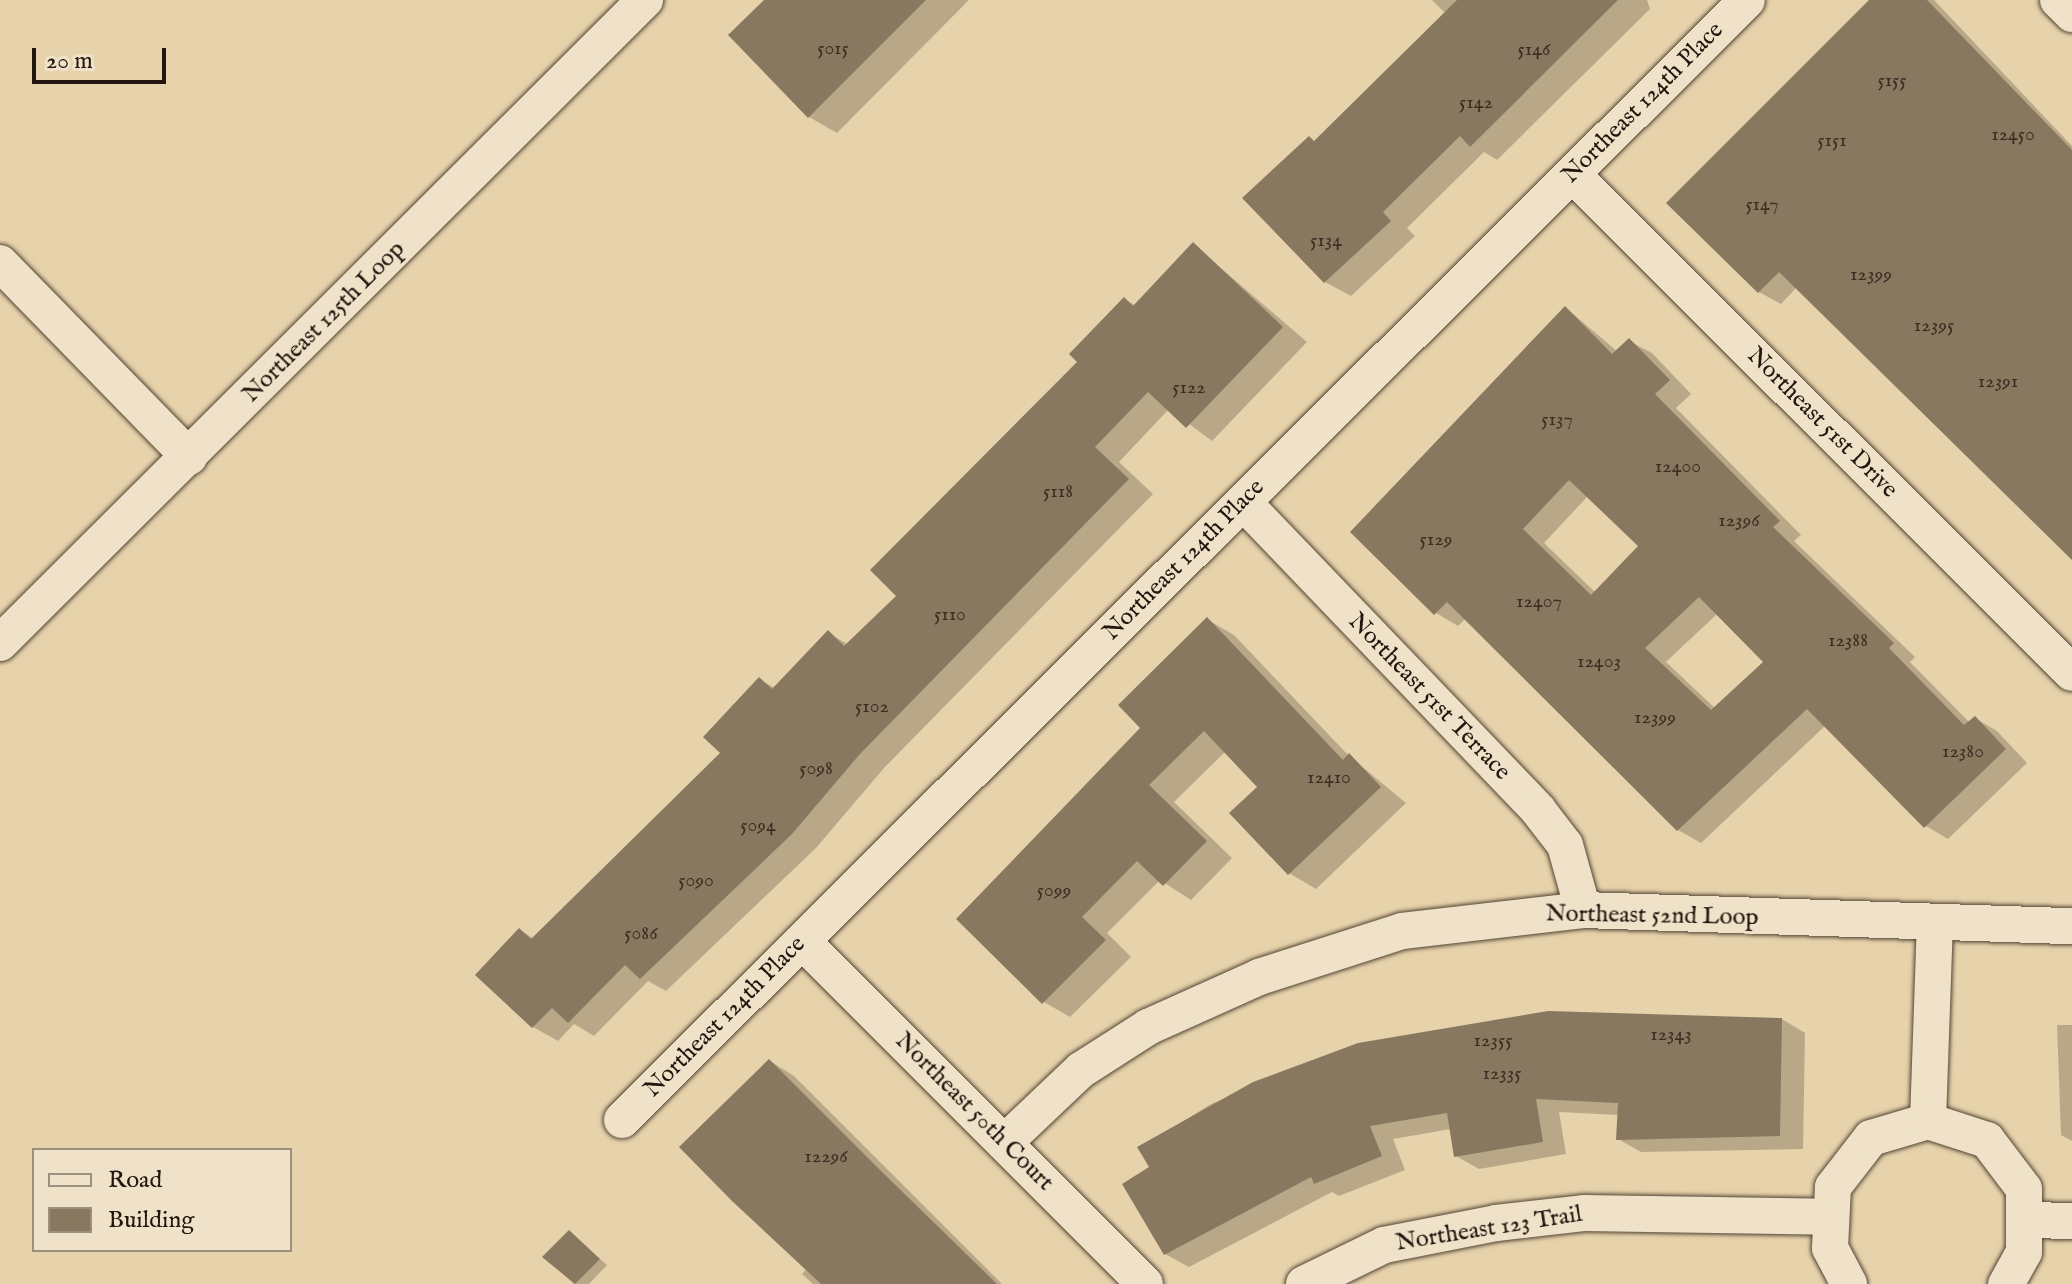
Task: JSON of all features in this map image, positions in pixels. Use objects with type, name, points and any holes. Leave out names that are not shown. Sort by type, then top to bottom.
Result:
[{"type":"street","name":"Northeast 125th Loop","points":[[0,643],[645,0]]},
{"type":"street","name":"Northeast 124th Place","points":[[622,1120],[1747,0]]},
{"type":"street","points":[[2058,0],[2072,14]]},
{"type":"street","name":"Northeast 51st Drive","points":[[1572,174],[2072,673]]},
{"type":"street","points":[[0,263],[189,457]]},
{"type":"street","name":"Northeast 51st Terrace","points":[[1243,502],[1538,810],[1565,845],[1583,910]]},
{"type":"street","name":"Northeast 52nd Loop","points":[[1004,1143],[1081,1070],[1148,1027],[1259,977],[1402,931],[1583,910],[2072,926]]},
{"type":"street","points":[[1928,1121],[1935,922]]},
{"type":"street","name":"Northeast 50th Court","points":[[802,941],[1145,1284]]},
{"type":"street","points":[[1849,1284],[1830,1248],[1827,1217],[1833,1187],[1860,1149],[1898,1125],[1928,1121],[1987,1140],[2024,1189],[2029,1220],[2024,1252],[2006,1284]]},
{"type":"street","name":"Northeast 123 Trail","points":[[1304,1284],[1384,1245],[1496,1223],[1585,1213],[1827,1217]]},
{"type":"street","points":[[2029,1220],[2072,1221]]},
{"type":"building","points":[[764,0],[926,0],[808,118],[728,35]]},
{"type":"building","points":[[1457,0],[1618,0],[1470,147],[1460,136],[1383,212],[1391,221],[1324,283],[1242,198],[1309,136],[1314,141]]},
{"type":"building","points":[[1869,0],[1927,0],[2072,150],[2072,560],[1779,272],[1758,293],[1666,203]]},
{"type":"building","points":[[1193,242],[1283,327],[1186,428],[1148,392],[1095,447],[1129,479],[859,755],[792,834],[640,979],[625,965],[568,1023],[552,1008],[532,1028],[475,975],[519,928],[531,939],[720,753],[703,737],[759,677],[772,689],[828,630],[844,646],[896,596],[870,570],[1077,362],[1069,354],[1124,297],[1133,306]]},
{"type":"building","points":[[1565,306],[1612,354],[1629,338],[1670,380],[1655,394],[1780,521],[1773,527],[1894,643],[1889,648],[1964,725],[1975,716],[2006,749],[1924,828],[1807,709],[1677,831],[1447,602],[1434,615],[1350,532]],"holes":[[[1569,480],[1638,546],[1591,595],[1523,529]],[[1699,597],[1763,662],[1711,710],[1645,648]]]},
{"type":"building","points":[[1207,617],[1343,760],[1349,753],[1381,787],[1288,875],[1229,813],[1257,787],[1204,731],[1149,785],[1207,841],[1163,886],[1137,861],[1082,917],[1106,940],[1042,1004],[956,919],[1140,728],[1118,705]]},
{"type":"building","points":[[1548,1011],[1782,1018],[1780,1136],[1616,1140],[1618,1103],[1536,1099],[1543,1142],[1454,1157],[1447,1113],[1370,1126],[1382,1156],[1314,1184],[1311,1177],[1164,1255],[1122,1184],[1149,1167],[1137,1147],[1253,1082],[1358,1043]]},
{"type":"building","points":[[769,1059],[997,1284],[821,1284],[732,1201],[679,1147]]},
{"type":"building","points":[[569,1230],[600,1259],[575,1284],[542,1257]]}]
